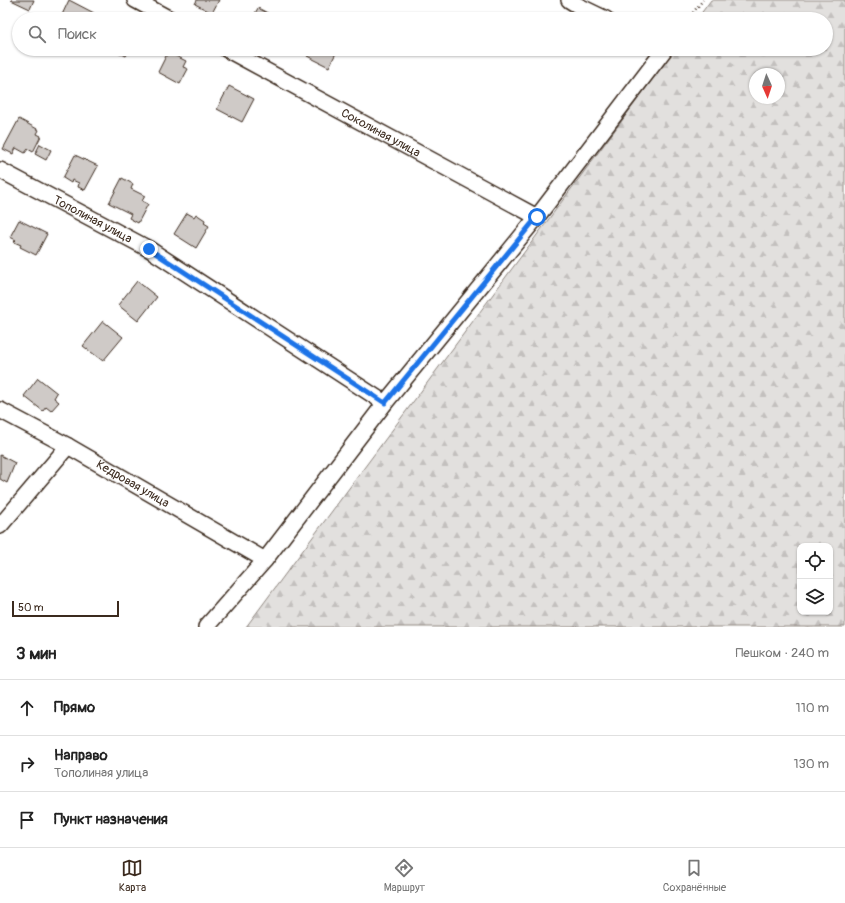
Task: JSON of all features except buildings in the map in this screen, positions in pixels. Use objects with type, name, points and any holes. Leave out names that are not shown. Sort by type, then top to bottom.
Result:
[{"type":"street","points":[[135,0],[157,12]]},
{"type":"street","points":[[569,0],[592,12]]},
{"type":"street","name":"Соколиная улица","points":[[239,56],[537,217]]},
{"type":"street","points":[[206,627],[265,560],[385,403],[537,217],[660,56]]},
{"type":"street","name":"Тополиная улица","points":[[0,170],[149,249],[385,403]]},
{"type":"street","name":"Кедровая улица","points":[[0,410],[68,446],[265,560]]},
{"type":"street","points":[[0,526],[68,446]]},
{"type":"path","points":[[694,12],[703,0]]},
{"type":"green space","points":[[711,0],[845,0],[845,627],[246,627],[670,56],[833,56],[833,12],[702,12]]},
{"type":"route","points":[[149,249],[385,403],[537,217]]}]
